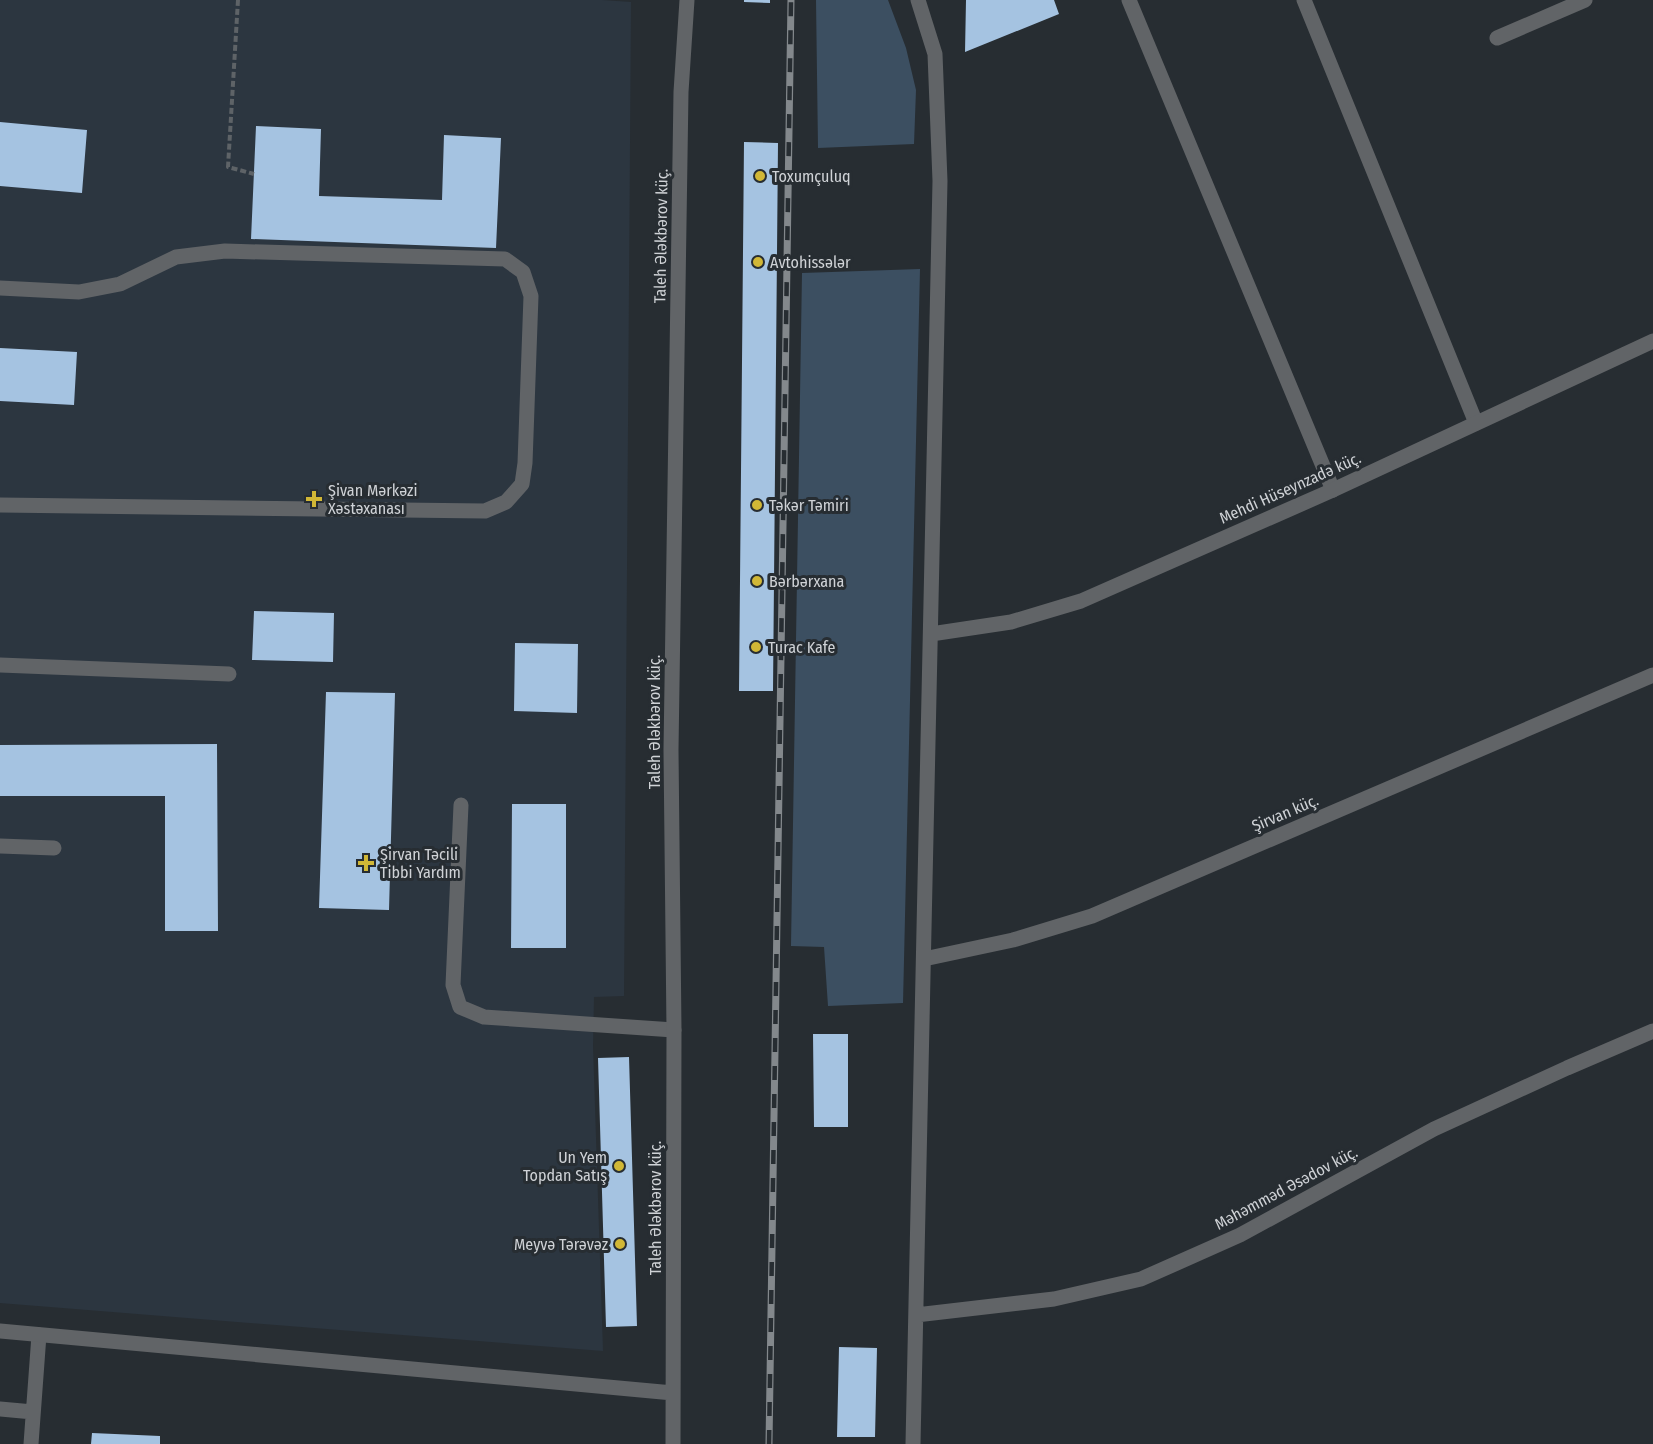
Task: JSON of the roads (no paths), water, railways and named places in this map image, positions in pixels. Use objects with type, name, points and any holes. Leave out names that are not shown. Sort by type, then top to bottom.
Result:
[{"type":"street","name":"Taleh Ələkbərov küç.","points":[[673,1444],[674,1030],[670,750],[681,92],[687,0]]},
{"type":"street","points":[[913,1444],[940,181],[935,54],[918,0]]},
{"type":"street","points":[[1129,0],[1333,490]]},
{"type":"street","points":[[1304,0],[1476,423]]},
{"type":"street","points":[[1497,38],[1585,0]]},
{"type":"street","points":[[0,288],[79,292],[120,284],[176,257],[225,251],[505,258],[523,272],[531,296],[525,463],[522,484],[506,502],[485,511],[0,505]]},
{"type":"street","name":"Mehdi Hüseynzadə küç.","points":[[931,634],[1011,622],[1081,601],[1333,490],[1653,341]]},
{"type":"street","points":[[0,665],[229,674]]},
{"type":"street","name":"Şirvan küç.","points":[[924,959],[1013,940],[1092,916],[1653,675]]},
{"type":"street","points":[[461,805],[453,985],[460,1007],[484,1017],[674,1030]]},
{"type":"street","points":[[0,846],[54,848]]},
{"type":"street","name":"Məhəmməd Əsədov küç.","points":[[916,1315],[1054,1299],[1141,1279],[1240,1235],[1434,1129],[1653,1031]]},
{"type":"street","points":[[0,1331],[673,1393]]},
{"type":"street","points":[[31,1444],[39,1335]]},
{"type":"street","points":[[0,1409],[33,1412]]},
{"type":"railway","points":[[769,1444],[791,0]]},
{"type":"place","name":"Toxumçuluq","points":[[760,176]]},
{"type":"place","name":"Avtohissələr","points":[[758,262]]},
{"type":"place","name":"Şivan Mərkəzi Xəstəxanası","points":[[314,499]]},
{"type":"place","name":"Təkər Təmiri","points":[[757,505]]},
{"type":"place","name":"Bərbərxana","points":[[757,581]]},
{"type":"place","name":"Turac Kafe","points":[[756,647]]},
{"type":"place","name":"Şirvan Təcili Tibbi Yardım","points":[[366,863]]},
{"type":"place","name":"Un Yem Topdan Satış","points":[[619,1166]]},
{"type":"place","name":"Meyvə Tərəvəz","points":[[620,1244]]}]
